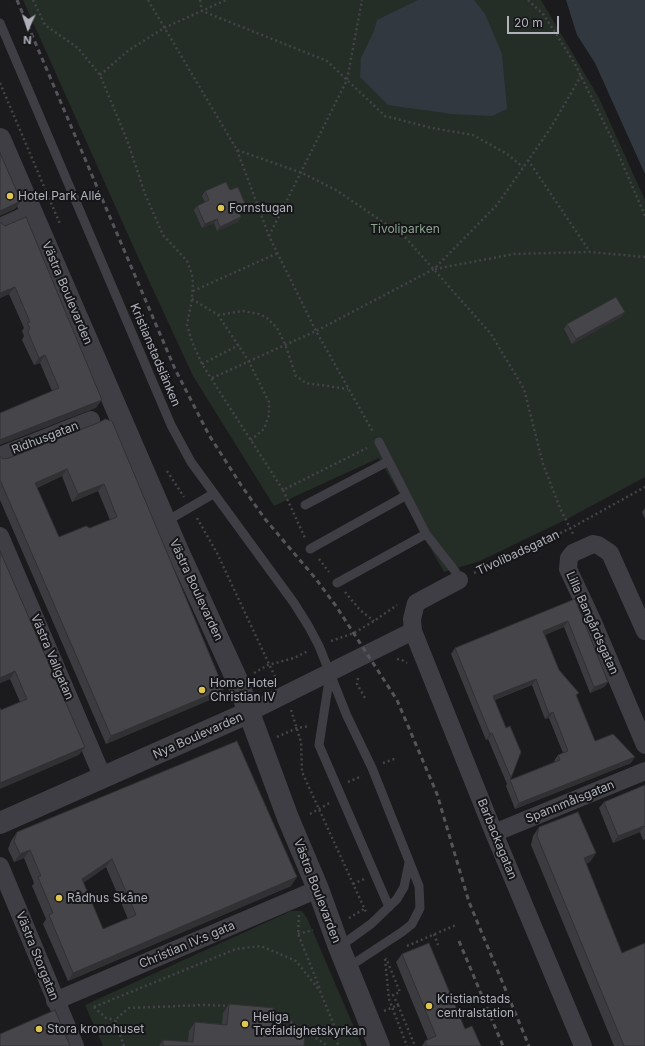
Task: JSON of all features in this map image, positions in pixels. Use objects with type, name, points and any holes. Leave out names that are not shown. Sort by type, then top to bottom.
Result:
[{"type":"street","name":"Västra Boulevarden","points":[[0,140],[165,522],[250,712],[260,745],[288,818],[309,893],[339,947],[379,1046]]},
{"type":"street","points":[[0,225],[31,211]]},
{"type":"street","name":"Ridhusgatan","points":[[0,456],[91,420]]},
{"type":"street","name":"Västra Vallgatan","points":[[0,536],[103,778]]},
{"type":"street","points":[[579,549],[598,544],[610,553],[645,632]]},
{"type":"street","name":"Lilla Bangårdsgatan","points":[[579,549],[569,558],[568,569],[592,620],[645,745]]},
{"type":"street","points":[[413,631],[412,619],[416,603],[459,580]]},
{"type":"street","name":"Nya Boulevarden","points":[[0,823],[284,697],[413,631]]},
{"type":"street","name":"Barbackagatan","points":[[413,631],[494,833],[583,1046]]},
{"type":"street","name":"Spannmålsgatan","points":[[494,833],[645,771]]},
{"type":"street","name":"Västra Storgatan","points":[[0,866],[74,1046]]},
{"type":"street","name":"Christian IV:s gata","points":[[55,1001],[309,893]]},
{"type":"lane","name":"Kristianstadslänken","points":[[0,22],[172,425],[192,462],[213,494],[294,603],[319,646],[372,768],[419,886],[420,908],[417,917],[402,932],[347,968]]},
{"type":"lane","points":[[379,442],[387,462],[426,534],[455,571],[459,580]]},
{"type":"lane","points":[[305,505],[387,462]]},
{"type":"lane","points":[[165,522],[192,508],[213,494]]},
{"type":"lane","points":[[310,549],[405,496]]},
{"type":"lane","points":[[337,582],[426,534]]},
{"type":"lane","points":[[330,673],[319,745],[390,907]]},
{"type":"lane","points":[[339,947],[371,924],[397,899],[404,887],[409,862]]},
{"type":"path","points":[[33,0],[45,25],[78,48],[100,75],[127,140],[145,194],[163,235],[187,261],[192,274],[193,291],[187,325],[202,364],[282,490],[291,512],[310,549],[360,610],[374,621]]},
{"type":"path","points":[[148,0],[237,150],[269,236],[316,331],[379,442],[282,490]]},
{"type":"path","points":[[200,0],[202,11]]},
{"type":"path","points":[[100,75],[129,50],[164,28],[226,0]]},
{"type":"path","points":[[269,236],[347,80],[362,0]]},
{"type":"path","points":[[528,0],[544,15],[581,76],[612,139],[645,216]]},
{"type":"path","points":[[202,11],[327,61],[385,116],[432,128],[473,135],[507,154],[523,167]]},
{"type":"path","points":[[434,269],[497,205],[550,129],[581,76]]},
{"type":"path","points":[[0,83],[62,228]]},
{"type":"path","points":[[237,150],[302,172],[336,190],[405,237],[491,334],[524,389],[543,464],[560,508],[571,528],[579,549]]},
{"type":"path","points":[[528,160],[590,252]]},
{"type":"path","points":[[212,378],[248,360],[316,331],[434,269],[514,254],[590,252],[645,257]]},
{"type":"path","points":[[193,291],[278,253]]},
{"type":"path","points":[[192,299],[218,315],[248,360],[268,402],[269,415],[264,429],[251,440]]},
{"type":"path","points":[[218,315],[243,311],[259,314],[277,328],[285,344],[296,376],[306,383],[349,389]]},
{"type":"path","points":[[202,364],[238,345]]},
{"type":"path","points":[[163,466],[192,508],[217,553],[268,665],[294,658],[319,646],[354,633],[374,621],[400,602]]},
{"type":"path","name":"Tivolibadsgatan","points":[[459,580],[571,528],[645,487]]},
{"type":"path","points":[[394,659],[402,660],[409,665],[429,672]]},
{"type":"path","points":[[361,675],[357,679],[357,684],[364,698]]},
{"type":"path","points":[[284,697],[293,714],[301,742],[302,772],[371,924]]},
{"type":"path","points":[[310,814],[331,802]]},
{"type":"path","points":[[353,884],[364,878]]},
{"type":"path","points":[[309,893],[298,934],[336,1030],[338,1046]]},
{"type":"path","points":[[406,946],[456,925]]},
{"type":"path","points":[[434,934],[438,945]]},
{"type":"path","points":[[94,1007],[236,949],[260,946],[296,961],[320,991]]},
{"type":"path","points":[[407,1046],[389,1000],[385,955],[400,992],[393,995],[414,1046]]},
{"type":"path","points":[[77,992],[106,1018],[115,1020]]},
{"type":"path","points":[[115,1020],[129,1008],[205,1005],[235,1006]]},
{"type":"path","points":[[384,1012],[398,1005]]},
{"type":"path","points":[[270,1014],[285,1018],[328,1046]]},
{"type":"path","points":[[115,1020],[124,1046]]},
{"type":"green space","name":"Tivoliparken","points":[[23,0],[541,0],[599,98],[645,200],[645,477],[567,519],[480,561],[444,572],[379,458],[274,506],[193,376]]},
{"type":"green space","points":[[291,911],[302,911],[307,918],[362,1046],[103,1046],[85,1005]]},
{"type":"shaded area","points":[[418,0],[474,0],[485,14],[502,54],[507,109],[492,116],[452,114],[388,105],[360,77],[361,58],[374,31],[377,20]]},
{"type":"shaded area","points":[[566,0],[645,0],[645,174],[595,63],[577,35]]},
{"type":"building","points":[[0,153],[21,201],[0,211]]},
{"type":"building","name":"Fornstugan","points":[[226,182],[230,190],[238,187],[246,206],[238,209],[241,217],[220,227],[217,219],[205,224],[197,206],[209,200],[205,191]]},
{"type":"building","points":[[26,217],[102,400],[0,440],[0,413],[59,388],[45,355],[39,358],[28,332],[30,328],[27,323],[30,322],[15,287],[0,293],[0,222],[5,226]]},
{"type":"building","points":[[616,297],[625,312],[576,339],[567,324]]},
{"type":"building","points":[[105,419],[112,421],[224,689],[111,736],[0,480],[0,456],[3,459],[9,458]],"holes":[[[67,469],[78,494],[104,484],[117,517],[90,528],[86,526],[59,537],[35,483]]]},
{"type":"building","points":[[0,551],[85,747],[0,783],[0,708],[1,710],[27,699],[15,671],[0,678]]},
{"type":"building","points":[[575,599],[608,682],[594,687],[568,621],[543,631],[559,670],[579,693],[576,695],[595,741],[613,734],[635,757],[519,803],[510,780],[560,760],[558,755],[568,751],[553,712],[549,714],[536,679],[493,696],[506,728],[510,726],[521,752],[511,778],[492,733],[490,734],[455,648]]},
{"type":"building","points":[[237,741],[297,877],[73,973],[49,915],[53,913],[38,877],[41,876],[30,850],[20,854],[14,841],[17,832]],"holes":[[[112,859],[136,915],[103,929],[82,879]]]},
{"type":"building","points":[[645,785],[645,827],[644,826],[618,836],[604,802]]},
{"type":"building","points":[[578,812],[596,853],[584,858],[622,953],[645,943],[645,1046],[624,1046],[537,836],[539,827]]},
{"type":"building","name":"Kristianstads centralstation","points":[[429,943],[465,1029],[472,1026],[481,1046],[427,1046],[425,1041],[436,1036],[402,954]]},
{"type":"building","name":"Heliga Trefaldighetskyrkan","points":[[229,1004],[274,1008],[272,1029],[305,1032],[304,1046],[163,1046],[163,1040],[193,1042],[195,1022],[227,1025]]},
{"type":"building","name":"Stora kronohuset","points":[[55,1010],[70,1046],[0,1046],[0,1034]]},
{"type":"railway","points":[[17,0],[175,369],[209,435],[265,519],[316,579],[336,606],[397,700],[437,794],[469,902],[529,1046]]},
{"type":"railway","points":[[459,941],[503,1046]]},
{"type":"place","name":"Hotel Park Allé","points":[[10,196]]},
{"type":"place","name":"Fornstugan","points":[[221,208]]},
{"type":"place","name":"Home Hotel Christian IV","points":[[202,690]]},
{"type":"place","name":"Rådhus Skåne","points":[[59,898]]},
{"type":"place","name":"Kristianstads centralstation","points":[[429,1006]]},
{"type":"place","name":"Heliga Trefaldighetskyrkan","points":[[245,1024]]},
{"type":"place","name":"Stora kronohuset","points":[[39,1029]]}]
